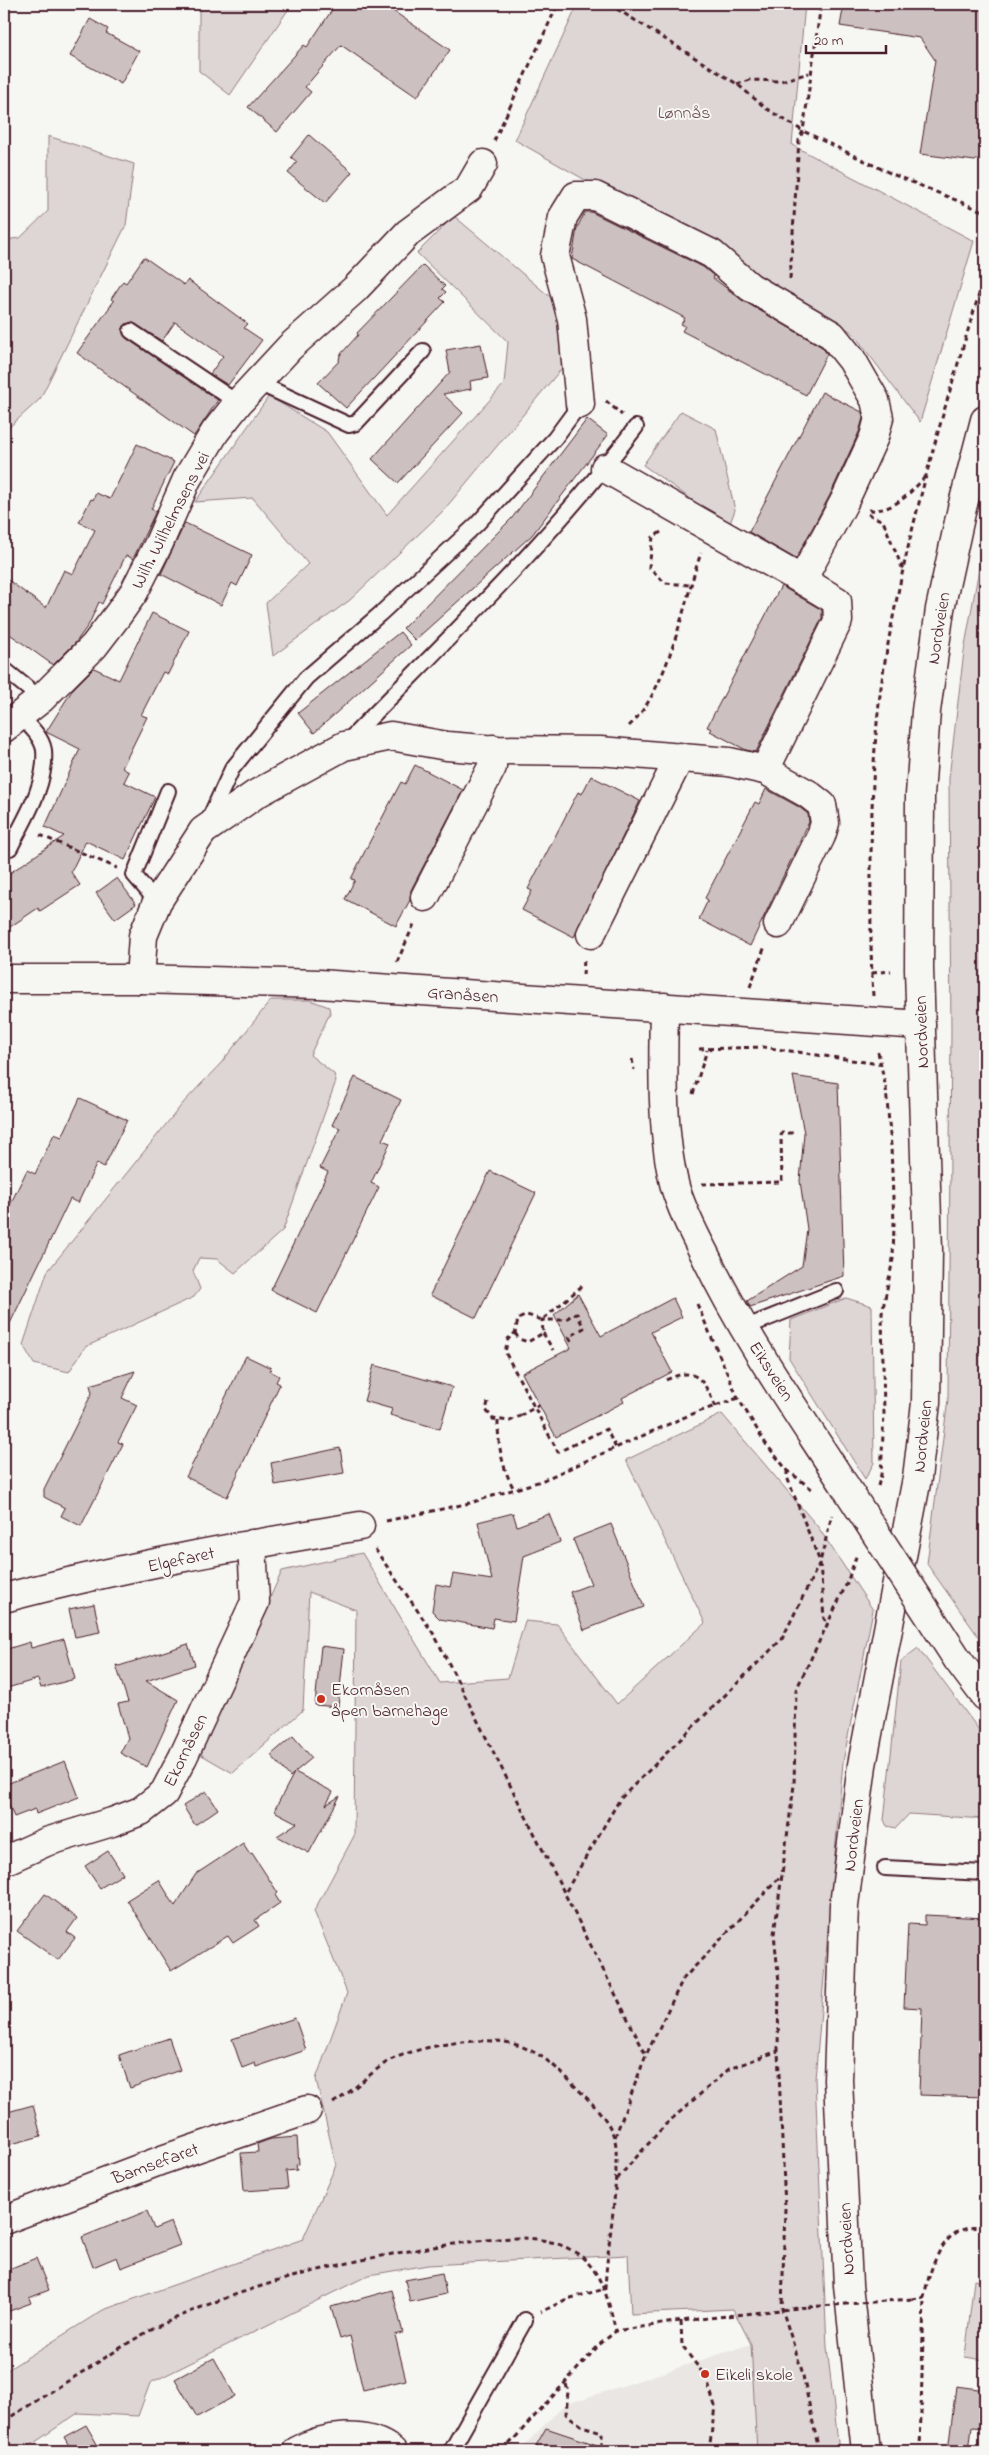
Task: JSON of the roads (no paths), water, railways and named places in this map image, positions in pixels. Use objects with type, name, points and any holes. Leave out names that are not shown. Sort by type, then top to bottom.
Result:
[{"type":"street","name":"Wilh. Wilhelmsens vei","points":[[12,722],[41,699],[94,646],[134,592],[160,542],[187,479],[215,432],[238,403],[290,347],[355,289],[408,233],[469,188],[483,164]]},
{"type":"street","points":[[580,404],[572,319],[555,256],[563,217],[576,196],[595,196],[712,254],[750,287],[788,307],[832,335],[852,360],[875,400],[879,418],[874,437],[844,502],[802,580]]},
{"type":"street","name":"Nordveien","points":[[866,2451],[848,2285],[838,2080],[844,1905],[862,1765],[918,1478],[926,1402],[928,1250],[921,1025],[920,795],[926,711],[940,609],[962,508],[985,420]]},
{"type":"street","points":[[605,468],[684,511],[710,530],[837,601],[838,621],[765,770]]},
{"type":"street","points":[[140,979],[143,936],[157,902],[203,831],[256,794],[344,746],[391,736],[447,746],[492,749],[600,751],[680,757],[729,762],[765,770],[808,794],[822,805],[825,823],[821,836],[778,924]]},
{"type":"street","points":[[425,897],[492,767],[492,749]]},
{"type":"street","points":[[591,934],[680,757]]},
{"type":"street","name":"Granåsen","points":[[4,979],[140,979],[319,984],[664,1006],[876,1024],[921,1025]]},
{"type":"street","name":"Eiksveien","points":[[664,1006],[666,1109],[675,1187],[686,1217],[710,1266],[840,1498],[985,1696]]},
{"type":"street","name":"Elgefaret","points":[[4,1598],[54,1585],[252,1544],[360,1526]]},
{"type":"street","name":"Ekornåsen","points":[[4,1860],[46,1842],[141,1811],[164,1793],[183,1757],[255,1602],[252,1544]]},
{"type":"street","name":"Bamsefaret","points":[[4,2220],[162,2160],[307,2110]]},
{"type":"street","points":[[297,2451],[333,2438],[363,2438],[385,2446],[392,2451]]},
{"type":"lane","points":[[131,331],[238,403]]},
{"type":"lane","points":[[256,382],[349,425],[356,423],[423,351]]},
{"type":"lane","points":[[203,831],[232,769],[306,678],[380,614],[477,524],[555,438],[580,404]]},
{"type":"lane","points":[[344,746],[539,544],[605,468],[636,427]]},
{"type":"lane","points":[[4,669],[41,699]]},
{"type":"lane","points":[[10,848],[40,788],[44,749],[36,733],[12,722]]},
{"type":"lane","points":[[157,902],[134,875],[168,791]]},
{"type":"lane","points":[[744,1328],[836,1291]]},
{"type":"lane","points":[[885,1868],[985,1873]]},
{"type":"lane","points":[[451,2451],[525,2320]]},
{"type":"place","name":"Ekornåsen åpen barnehage","points":[[321,1699]]},
{"type":"place","name":"Eikeli skole","points":[[705,2374]]},
{"type":"park label","name":"Lønnås","points":[[684,112]]}]
